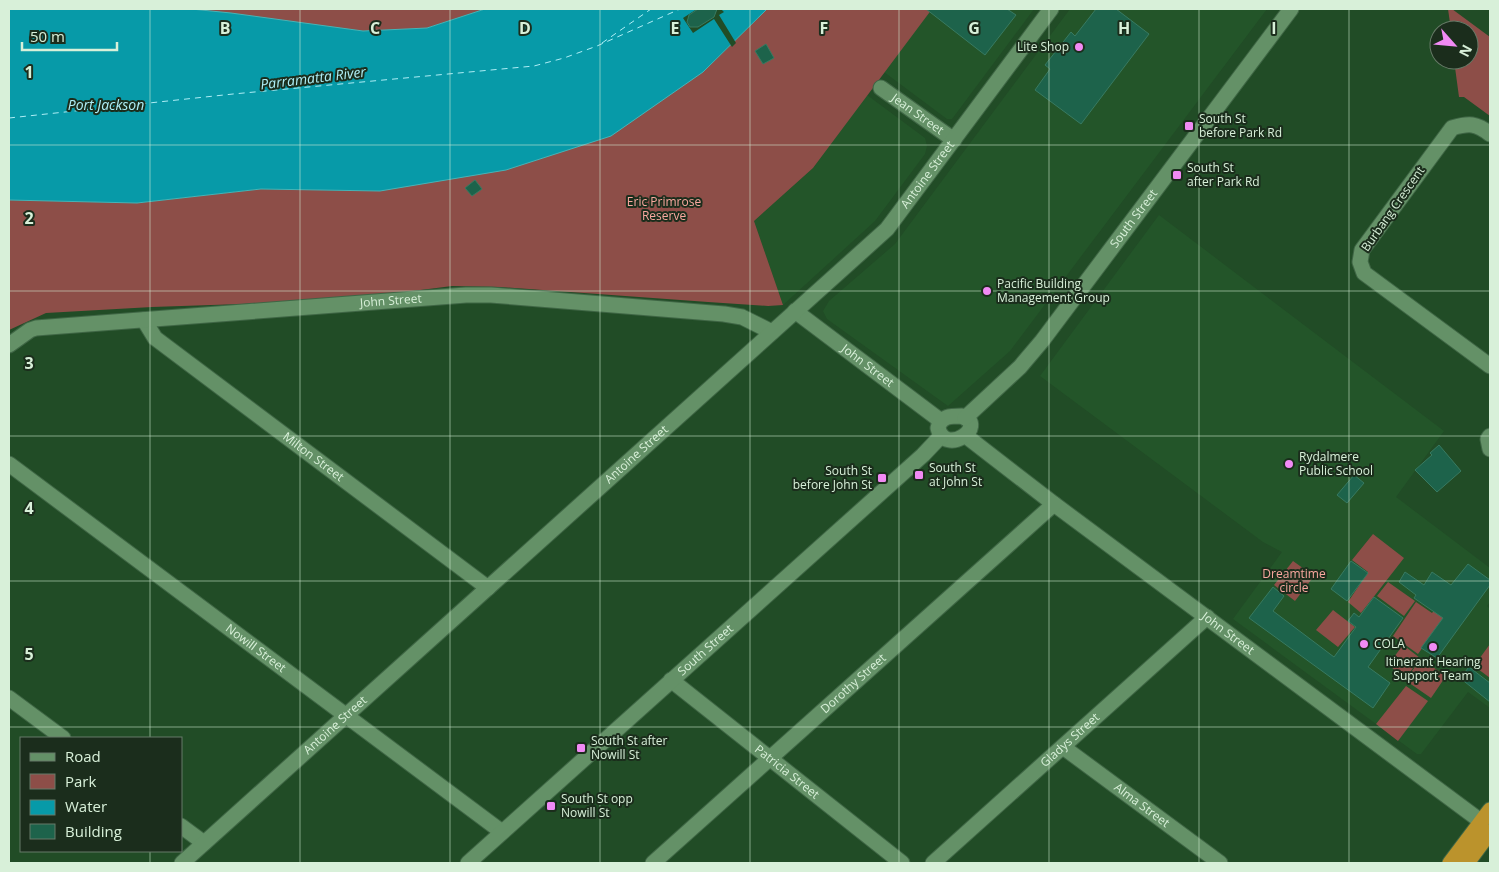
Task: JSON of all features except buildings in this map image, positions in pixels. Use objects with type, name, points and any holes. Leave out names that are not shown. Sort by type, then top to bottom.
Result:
[{"type":"highway","points":[[1450,863],[1488,823]]},
{"type":"highway","points":[[1467,863],[1488,823]]},
{"type":"street","name":"Antoine Street","points":[[182,863],[887,229],[1051,9]]},
{"type":"street","name":"South Street","points":[[965,418],[1020,367],[1042,341],[1291,9]]},
{"type":"street","name":"Jean Street","points":[[881,88],[954,140]]},
{"type":"street","name":"Burbang Crescent","points":[[1490,134],[1484,129],[1468,123],[1452,128],[1362,250],[1360,262],[1364,273],[1490,366]]},
{"type":"street","name":"John Street","points":[[9,345],[30,330],[36,328],[451,296],[491,295],[724,314],[742,317],[772,332]]},
{"type":"street","name":"John Street","points":[[795,311],[941,428]]},
{"type":"street","name":"Milton Street","points":[[144,320],[155,338],[488,588]]},
{"type":"street","points":[[948,417],[965,418],[971,426],[966,436],[950,440],[944,439],[941,428],[948,417]]},
{"type":"street","name":"South Street","points":[[468,863],[923,455],[941,428]]},
{"type":"street","name":"John Street","points":[[966,436],[1054,504],[1488,823]]},
{"type":"street","points":[[1490,436],[1488,439],[1490,449]]},
{"type":"street","name":"Nowill Street","points":[[9,464],[502,832]]},
{"type":"street","name":"Dorothy Street","points":[[653,863],[1054,504]]},
{"type":"street","name":"Gladys Street","points":[[933,863],[1207,617]]},
{"type":"street","name":"Patricia Street","points":[[671,680],[902,863]]},
{"type":"street","points":[[9,698],[62,737]]},
{"type":"street","name":"Alma Street","points":[[1063,747],[1220,863]]},
{"type":"street","points":[[182,827],[204,844]]},
{"type":"shaded area","points":[[931,9],[1034,9],[952,119],[947,119],[884,72]]},
{"type":"shaded area","points":[[1070,9],[1267,9],[1010,351],[948,406],[827,319],[823,311],[829,301],[895,244]]},
{"type":"shaded area","points":[[867,95],[925,138],[927,146],[925,154],[875,221],[783,305],[754,221],[813,168]]},
{"type":"shaded area","name":"Rydalmere Public School","points":[[1159,215],[1444,431],[1396,497],[1490,568],[1490,602],[1487,606],[1490,609],[1490,708],[1468,692],[1421,754],[1417,754],[1233,619],[1282,552],[1263,542],[1040,376]]},
{"type":"green space","points":[[175,9],[485,9],[427,28],[363,31]]},
{"type":"green space","name":"Eric Primrose Reserve","points":[[767,9],[932,9],[813,168],[754,221],[783,305],[768,306],[501,287],[452,286],[335,301],[152,307],[46,313],[9,330],[9,200],[137,203],[261,189],[380,191],[703,72]]},
{"type":"green space","points":[[1448,9],[1452,9],[1467,20],[1450,20]]},
{"type":"green space","points":[[1479,29],[1490,37],[1490,116],[1464,97],[1459,97],[1455,70],[1479,70]]},
{"type":"green space","points":[[1373,534],[1404,558],[1361,613],[1348,602],[1368,572],[1352,560]]},
{"type":"green space","name":"Dreamtime circle","points":[[1293,561],[1314,576],[1295,601],[1274,585]]},
{"type":"green space","points":[[1388,582],[1415,601],[1404,616],[1377,596]]},
{"type":"green space","points":[[1451,589],[1459,596],[1418,654],[1393,636],[1416,602],[1432,613]]},
{"type":"green space","points":[[1333,610],[1355,627],[1338,647],[1316,630]]},
{"type":"green space","points":[[1490,644],[1490,678],[1474,666]]},
{"type":"green space","points":[[1403,645],[1420,658],[1406,678],[1388,665]]},
{"type":"green space","points":[[1421,659],[1446,676],[1431,698],[1405,680]]},
{"type":"green space","points":[[1406,686],[1428,701],[1398,741],[1376,724]]},
{"type":"water","name":"Port Jackson","points":[[9,9],[191,9],[363,31],[427,28],[485,9],[767,9],[703,72],[611,136],[506,170],[380,191],[261,189],[137,203],[9,200]]},
{"type":"pier","points":[[697,9],[721,9],[724,12],[719,15],[736,43],[732,47],[714,19],[693,33],[683,18]]},
{"type":"ferry route","points":[[602,43],[651,9]]},
{"type":"ferry route","points":[[9,118],[233,94],[534,66],[597,46],[680,9]]},
{"type":"place","name":"Lite Shop","points":[[1079,47]]},
{"type":"place","name":"South St before Park Rd","points":[[1189,126]]},
{"type":"place","name":"South St after Park Rd","points":[[1177,175]]},
{"type":"place","name":"Pacific Building Management Group","points":[[987,291]]},
{"type":"place","name":"Rydalmere Public School","points":[[1289,464]]},
{"type":"place","name":"South St at John St","points":[[919,475]]},
{"type":"place","name":"South St before John St","points":[[882,478]]},
{"type":"place","name":"COLA","points":[[1364,644]]},
{"type":"place","name":"Itinerant Hearing Support Team","points":[[1433,647]]},
{"type":"place","name":"South St after Nowill St","points":[[581,748]]},
{"type":"place","name":"South St opp Nowill St","points":[[551,806]]},
{"type":"water label","name":"Parramatta River","points":[[313,78]]}]
